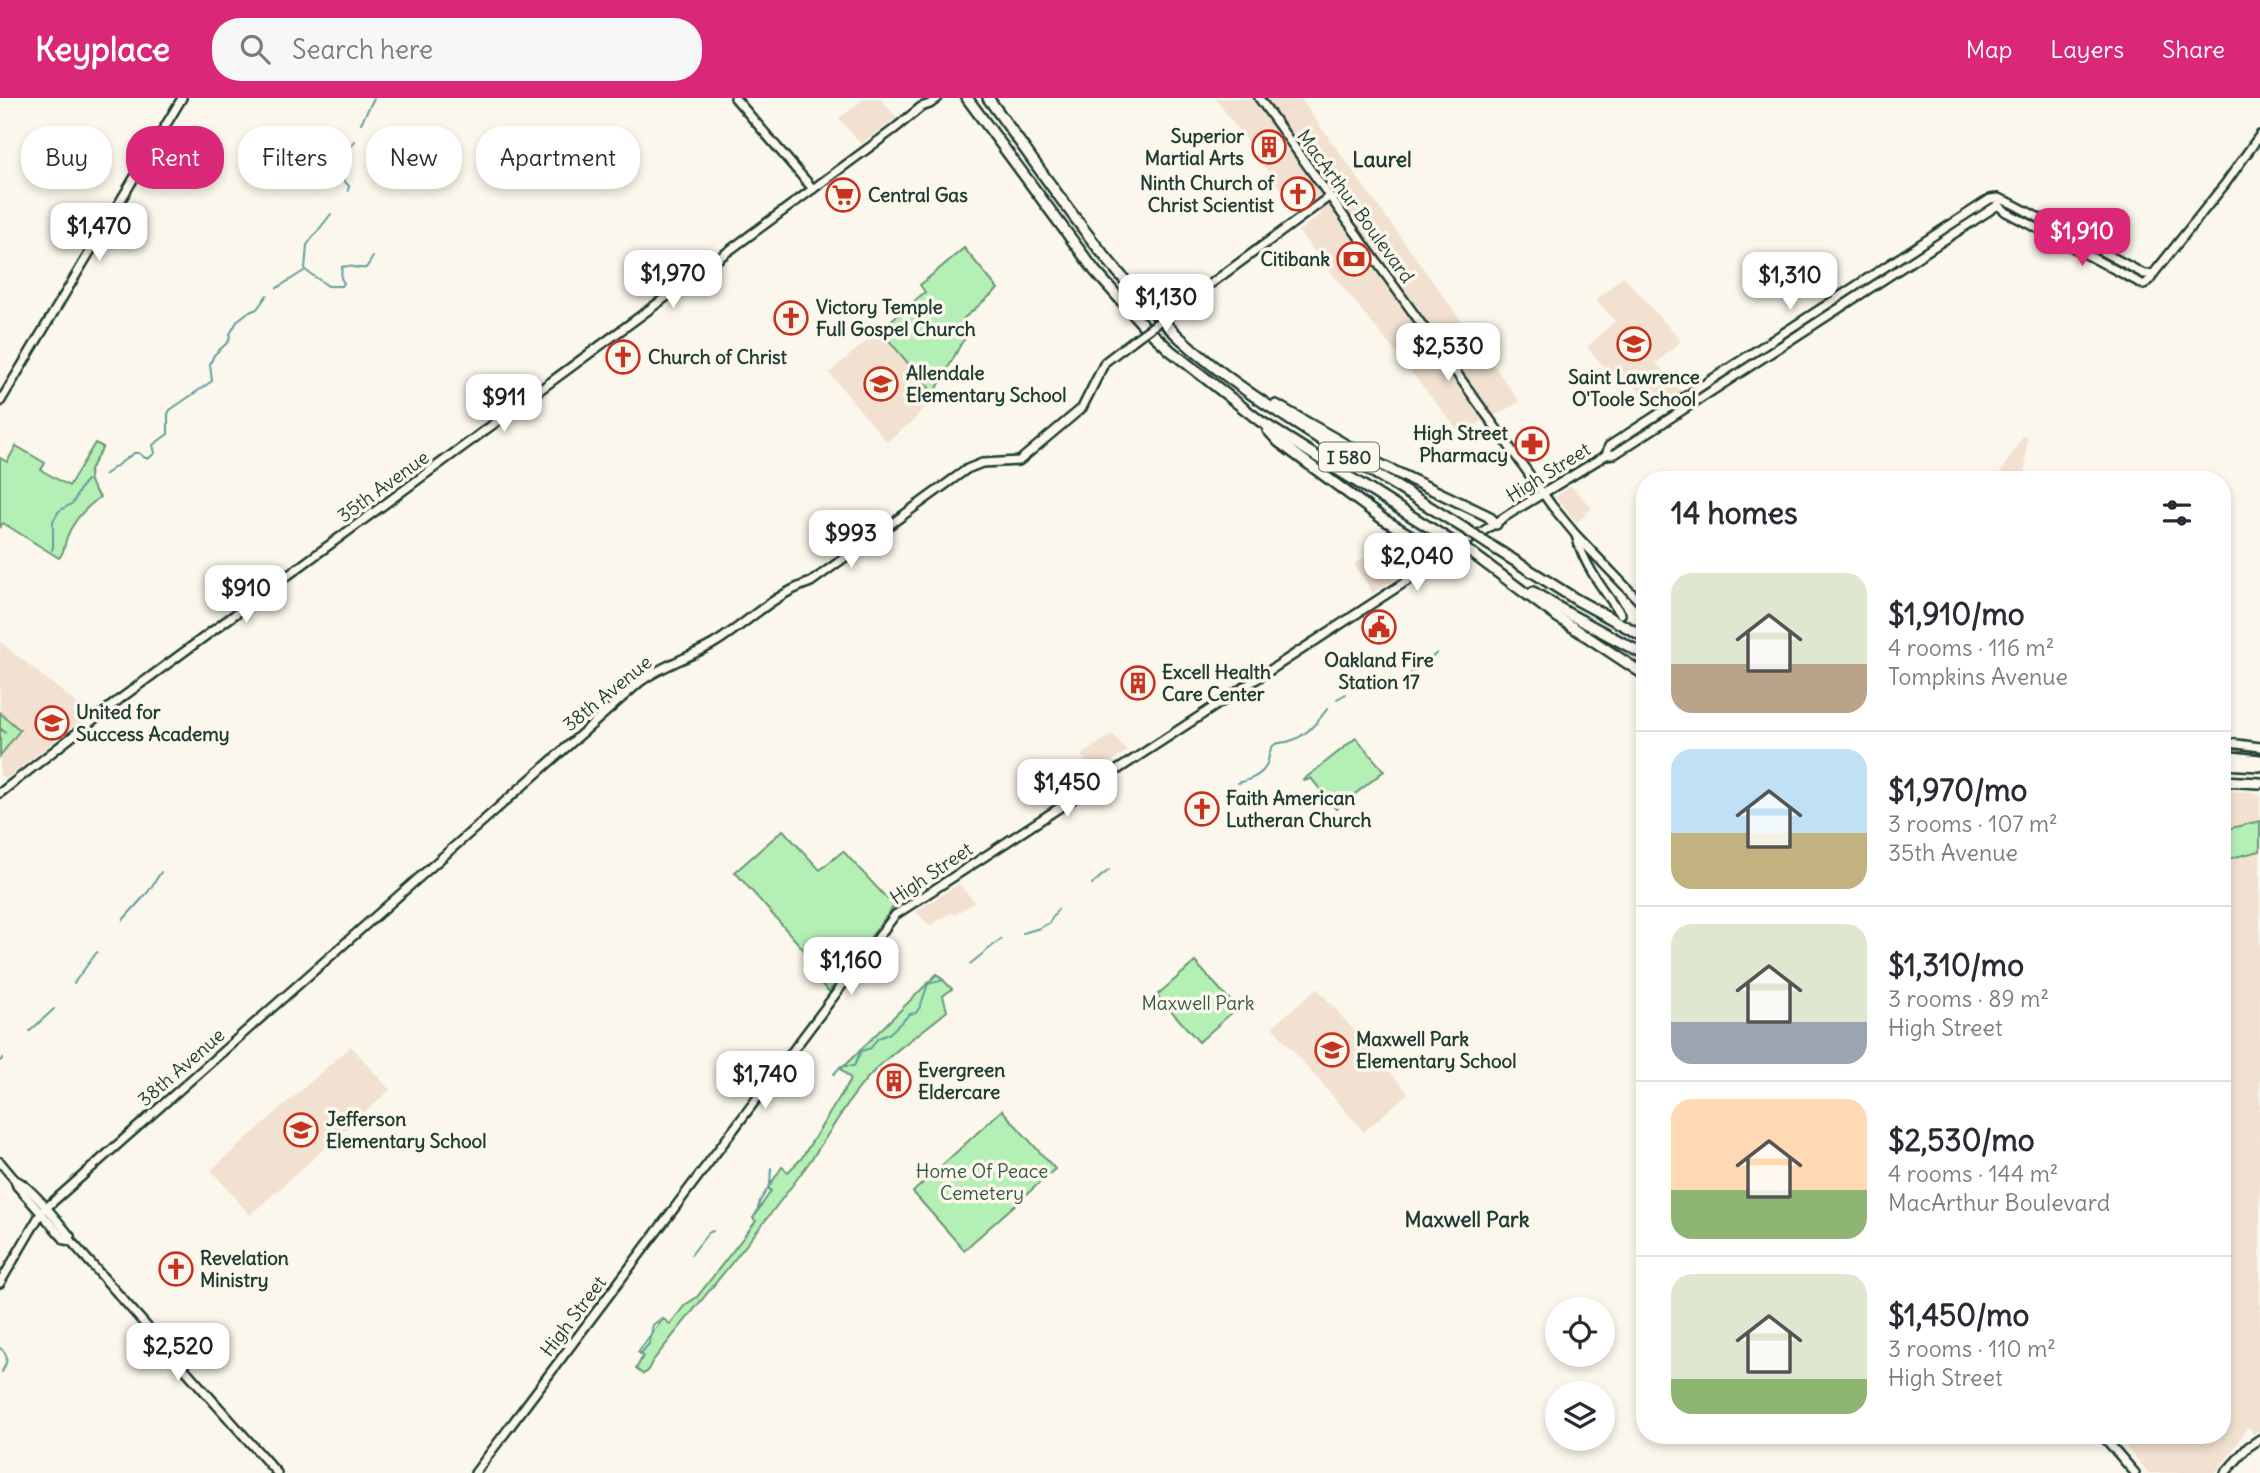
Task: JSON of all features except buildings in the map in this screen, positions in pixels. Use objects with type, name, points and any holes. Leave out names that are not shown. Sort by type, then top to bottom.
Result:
[{"type":"highway","name":"I 580","points":[[967,98],[1072,241],[1121,300],[1171,351],[1260,421],[1571,615],[1636,650]]},
{"type":"highway","name":"I 580","points":[[988,98],[1086,232],[1133,290],[1181,339],[1233,381],[1289,419],[1577,600],[1636,632]]},
{"type":"highway","points":[[1233,381],[1381,465],[1488,516],[1496,524]]},
{"type":"highway","points":[[1260,421],[1279,442],[1383,519],[1446,557]]},
{"type":"highway","points":[[1473,554],[1556,616],[1636,669]]},
{"type":"highway","points":[[2231,758],[2260,763]]},
{"type":"highway","points":[[2231,764],[2260,763]]},
{"type":"highway","points":[[2231,781],[2260,783]]},
{"type":"main road","points":[[0,402],[182,98]]},
{"type":"main road","points":[[735,98],[813,189]]},
{"type":"main road","name":"35th Avenue","points":[[921,107],[925,98]]},
{"type":"main road","name":"35th Avenue","points":[[0,793],[120,699],[921,107],[938,98]]},
{"type":"main road","name":"MacArthur Boulevard","points":[[1259,98],[1543,493],[1576,535],[1636,597]]},
{"type":"main road","name":"High Street","points":[[475,1473],[895,915],[1543,493],[1606,455],[1609,446],[1629,432],[1990,199],[2011,203],[2144,274],[2153,274],[2225,184],[2260,135]]},
{"type":"main road","name":"38th Avenue","points":[[0,1283],[43,1210],[640,682],[650,674],[715,642],[782,593],[811,582],[959,473],[982,463],[1019,461],[1082,408],[1105,362],[1330,196]]},
{"type":"main road","name":"MacArthur Boulevard","points":[[1576,535],[1603,589],[1621,614]]},
{"type":"main road","points":[[1603,589],[1603,574],[1610,569]]},
{"type":"main road","points":[[2231,743],[2260,747]]},
{"type":"main road","points":[[0,1163],[17,1186],[43,1210],[65,1240],[71,1241],[277,1473]]},
{"type":"main road","points":[[2229,1471],[2243,1452],[2260,1439]]},
{"type":"main road","points":[[2110,1444],[2135,1473]]},
{"type":"shaded area","points":[[865,98],[880,98],[897,118],[861,144],[839,119]]},
{"type":"shaded area","points":[[1215,98],[1300,98],[1520,402],[1460,433],[1298,231],[1322,214],[1297,178],[1281,189]]},
{"type":"shaded area","name":"Saint Lawrence O'Toole School","points":[[1623,276],[1681,341],[1656,363],[1682,392],[1654,409],[1630,381],[1621,387],[1587,347],[1615,321],[1596,300]]},
{"type":"shaded area","name":"Allendale Elementary School","points":[[883,327],[887,331],[886,338],[934,394],[913,421],[887,442],[829,373]]},
{"type":"shaded area","points":[[2027,436],[2025,471],[2002,471],[2022,437]]},
{"type":"shaded area","points":[[1571,486],[1592,508],[1577,522],[1555,497]]},
{"type":"shaded area","points":[[1393,548],[1408,570],[1373,593],[1354,564],[1371,553],[1375,560]]},
{"type":"shaded area","points":[[0,642],[90,714],[6,779],[0,775]]},
{"type":"shaded area","points":[[1113,734],[1127,751],[1096,772],[1081,755]]},
{"type":"shaded area","points":[[2231,791],[2253,792],[2260,795],[2260,1431],[2252,1434],[2252,1430],[2247,1427],[2215,1473],[2149,1473],[2123,1444],[2231,1444]]},
{"type":"shaded area","points":[[959,884],[975,902],[954,915],[951,912],[930,926],[916,911]]},
{"type":"shaded area","name":"Maxwell Park Elementary School","points":[[1317,988],[1408,1093],[1364,1132],[1272,1027]]},
{"type":"shaded area","name":"Jefferson Elementary School","points":[[351,1046],[390,1090],[250,1215],[211,1170]]},
{"type":"green space","points":[[964,248],[998,289],[963,319],[972,332],[962,342],[934,394],[886,337],[887,331],[883,327],[925,292],[920,285]]},
{"type":"green space","points":[[95,443],[103,447],[91,467],[89,478],[100,497],[73,525],[59,558],[3,523],[0,527],[0,458],[7,462],[16,446],[45,463],[41,470],[69,486]]},
{"type":"green space","points":[[0,713],[20,730],[0,756],[0,729],[6,733],[0,728]]},
{"type":"green space","points":[[1356,738],[1384,771],[1336,809],[1311,778],[1303,780]]},
{"type":"green space","points":[[2260,821],[2260,851],[2231,858],[2231,828]]},
{"type":"green space","points":[[783,830],[820,870],[843,851],[894,906],[829,992],[804,966],[812,959],[735,872]]},
{"type":"green space","name":"Maxwell Park","points":[[1195,962],[1237,1008],[1199,1042],[1157,995]]},
{"type":"green space","points":[[937,974],[952,989],[943,996],[947,1011],[890,1056],[864,1082],[816,1153],[652,1362],[647,1372],[643,1374],[636,1369],[643,1356],[638,1352],[663,1319],[670,1324],[685,1305],[697,1297],[756,1221],[753,1218],[771,1191],[768,1188],[782,1167],[788,1172],[801,1159],[851,1079],[841,1069]]},
{"type":"green space","name":"Home Of Peace Cemetery","points":[[1002,1110],[1055,1169],[964,1250],[913,1192]]},
{"type":"waterway","points":[[361,123],[374,98]]},
{"type":"waterway","points":[[348,191],[349,186],[340,172],[355,141]]},
{"type":"waterway","points":[[305,269],[307,245],[331,214]]},
{"type":"waterway","points":[[305,270],[328,286],[342,286],[342,267],[366,268],[373,257]]},
{"type":"waterway","points":[[277,288],[304,271]]},
{"type":"waterway","points":[[104,475],[134,453],[145,458],[155,453],[153,445],[168,434],[170,410],[212,381],[210,364],[214,355],[229,341],[238,320],[257,309],[267,295]]},
{"type":"waterway","points":[[52,550],[53,521],[59,511],[73,503],[87,480]]},
{"type":"waterway","points":[[1409,680],[1410,674],[1437,653]]},
{"type":"waterway","points":[[1337,699],[1346,694]]},
{"type":"waterway","points":[[1238,783],[1261,772],[1272,747],[1302,736],[1328,708]]},
{"type":"waterway","points":[[1092,884],[1109,870]]},
{"type":"waterway","points":[[123,920],[148,892],[161,872]]},
{"type":"waterway","points":[[1023,933],[1049,923],[1058,909]]},
{"type":"waterway","points":[[970,964],[1001,939]]},
{"type":"waterway","points":[[74,983],[97,952]]},
{"type":"waterway","points":[[834,1074],[841,1066],[854,1066],[861,1051],[871,1048],[877,1039],[890,1033],[910,1014],[916,1013],[928,984],[944,980]]},
{"type":"waterway","points":[[30,1031],[54,1009]]},
{"type":"waterway","points":[[0,1061],[3,1058]]},
{"type":"waterway","points":[[756,1215],[760,1201],[770,1185],[771,1168]]},
{"type":"waterway","points":[[691,1255],[708,1233],[713,1231]]},
{"type":"waterway","points":[[641,1353],[649,1344],[653,1325],[659,1320]]},
{"type":"waterway","points":[[0,1348],[7,1359],[2,1372]]},
{"type":"tunnel","points":[[1621,614],[1635,629]]},
{"type":"place","name":"Superior Martial Arts","points":[[1269,147]]},
{"type":"place","name":"Ninth Church of Christ Scientist","points":[[1298,194]]},
{"type":"place","name":"Central Gas","points":[[843,195]]},
{"type":"place","name":"Citibank","points":[[1354,259]]},
{"type":"place","name":"Victory Temple Full Gospel Church","points":[[791,318]]},
{"type":"place","name":"Saint Lawrence O'Toole School","points":[[1634,344]]},
{"type":"place","name":"Church of Christ","points":[[623,357]]},
{"type":"place","name":"Allendale Elementary School","points":[[881,384]]},
{"type":"place","name":"High Street Pharmacy","points":[[1532,444]]},
{"type":"place","name":"Oakland Fire Station 17","points":[[1379,627]]},
{"type":"place","name":"Excell Health Care Center","points":[[1138,683]]},
{"type":"place","name":"United for Success Academy","points":[[52,723]]},
{"type":"place","name":"Faith American Lutheran Church","points":[[1202,809]]},
{"type":"place","name":"Maxwell Park Elementary School","points":[[1332,1050]]},
{"type":"place","name":"Evergreen Eldercare","points":[[894,1081]]},
{"type":"place","name":"Jefferson Elementary School","points":[[301,1130]]},
{"type":"place","name":"Revelation Ministry","points":[[176,1269]]},
{"type":"district","name":"Laurel","points":[[1382,159]]},
{"type":"district","name":"Maxwell Park","points":[[1467,1219]]}]
